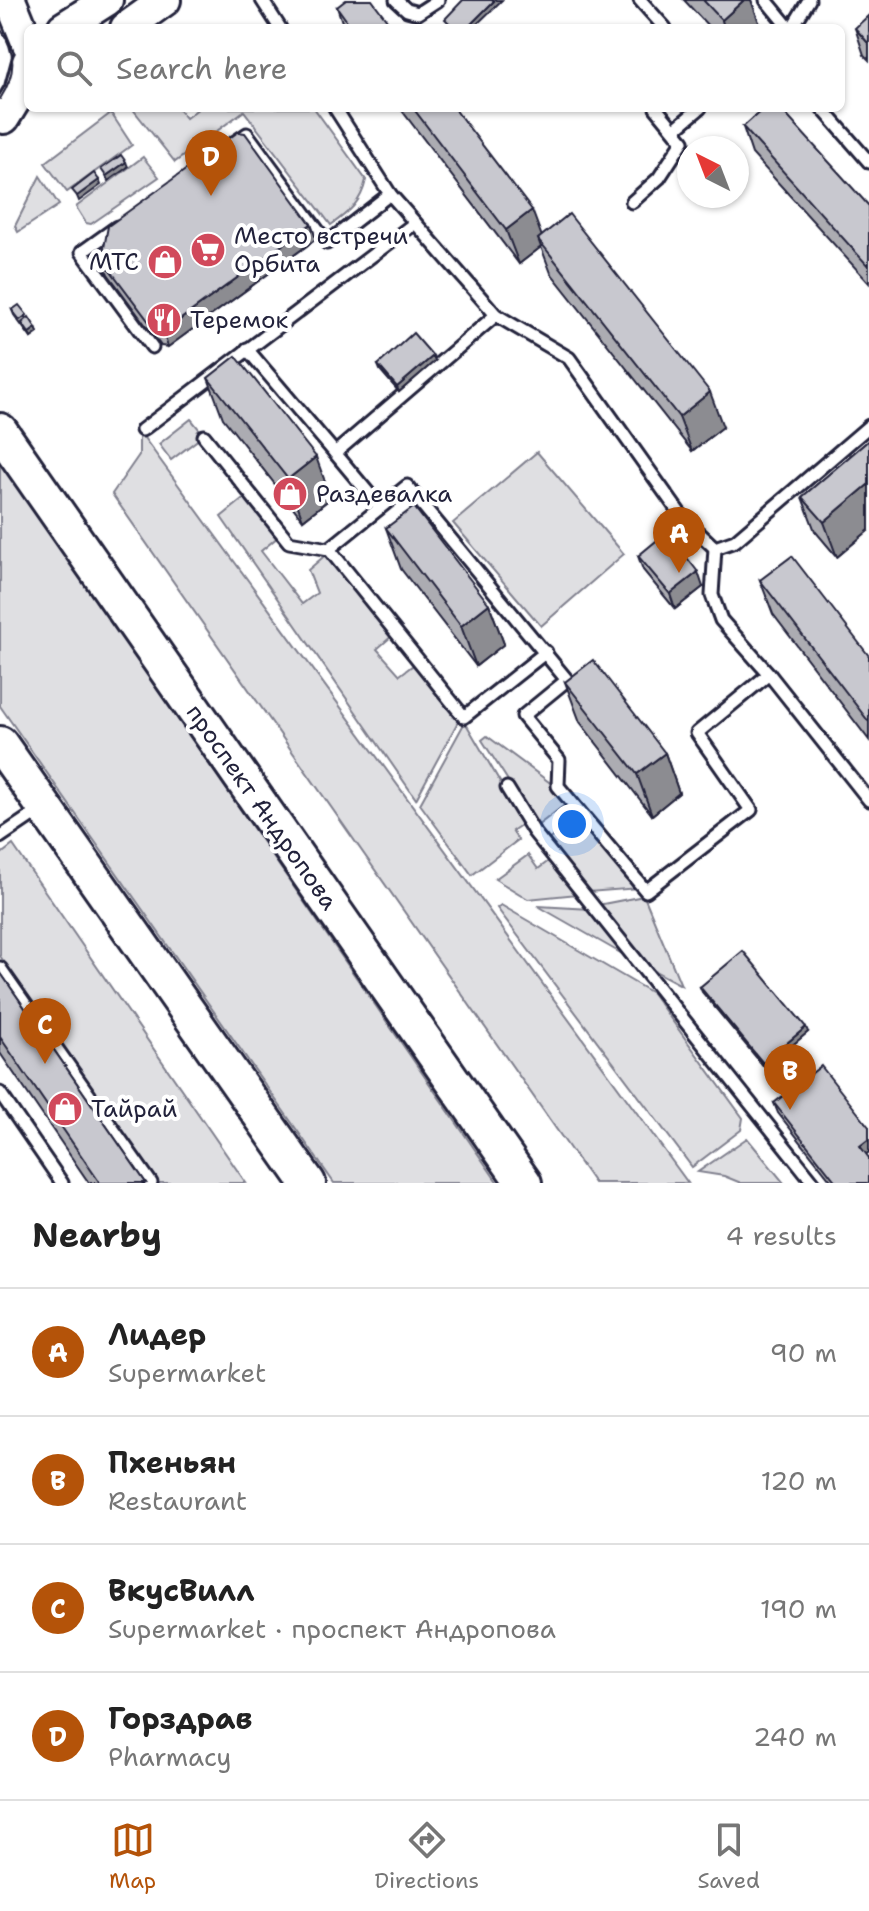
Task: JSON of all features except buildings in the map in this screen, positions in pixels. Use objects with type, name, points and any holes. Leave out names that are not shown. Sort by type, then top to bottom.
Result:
[{"type":"main road","name":"проспект Андропова","points":[[0,431],[524,1183]]},
{"type":"main road","points":[[0,744],[308,1183]]},
{"type":"street","points":[[10,0],[24,34]]},
{"type":"street","points":[[69,24],[107,0]]},
{"type":"street","points":[[132,24],[165,0]]},
{"type":"street","points":[[0,72],[24,54]]},
{"type":"street","points":[[2,119],[20,92],[24,77]]},
{"type":"street","points":[[2,119],[24,103]]},
{"type":"lane","points":[[262,0],[277,24]]},
{"type":"lane","points":[[396,0],[407,10],[418,13],[438,0]]},
{"type":"lane","points":[[640,0],[661,24]]},
{"type":"lane","points":[[766,0],[787,24]]},
{"type":"lane","points":[[793,24],[809,0]]},
{"type":"lane","points":[[338,112],[390,194],[415,223],[496,315],[569,358],[683,518],[715,548]]},
{"type":"lane","points":[[632,202],[659,178],[683,141],[660,112]]},
{"type":"lane","points":[[675,129],[695,112]]},
{"type":"lane","points":[[825,112],[869,162]]},
{"type":"lane","points":[[224,150],[247,134],[327,243],[390,194]]},
{"type":"lane","points":[[126,220],[82,252],[152,347]]},
{"type":"lane","points":[[142,430],[415,223]]},
{"type":"lane","points":[[335,453],[496,315]]},
{"type":"lane","points":[[247,349],[380,507]]},
{"type":"lane","points":[[715,548],[735,541],[869,426]]},
{"type":"lane","points":[[204,436],[289,542],[329,549],[464,717],[546,652]]},
{"type":"lane","points":[[329,549],[407,486],[567,680],[523,716],[559,760],[558,786],[646,891],[751,810],[697,733],[769,674]]},
{"type":"lane","points":[[715,548],[712,595],[721,620],[769,674],[869,800]]},
{"type":"lane","points":[[507,788],[534,832],[814,1183]]},
{"type":"lane","points":[[0,837],[43,807]]},
{"type":"lane","points":[[0,968],[151,1183]]},
{"type":"lane","points":[[0,1093],[62,1183]]},
{"type":"shaded area","points":[[135,112],[181,112],[186,118],[194,112],[243,112],[175,162]]},
{"type":"shaded area","points":[[245,112],[317,112],[366,180],[353,206],[331,225]]},
{"type":"shaded area","points":[[111,113],[132,145],[67,192],[45,163]]},
{"type":"shaded area","points":[[143,157],[159,177],[91,224],[86,223],[76,207]]},
{"type":"shaded area","points":[[40,176],[59,205],[18,232],[15,226]]},
{"type":"shaded area","points":[[191,419],[204,435],[171,460],[159,444]]},
{"type":"shaded area","points":[[139,431],[688,1183],[594,1183],[112,494],[139,455]]},
{"type":"shaded area","points":[[537,452],[624,554],[541,626],[453,523]]},
{"type":"shaded area","points":[[0,461],[498,1183],[334,1183],[0,706]]},
{"type":"shaded area","points":[[247,496],[279,536],[261,551],[302,604],[317,593],[308,570],[329,552],[393,635],[377,649],[400,675],[416,663],[460,718],[416,799],[221,517]]},
{"type":"shaded area","points":[[465,722],[524,823],[512,831],[518,840],[472,875],[420,804]]},
{"type":"shaded area","points":[[487,736],[553,785],[567,803],[537,826],[482,740]]},
{"type":"shaded area","points":[[578,817],[640,888],[588,892],[547,841]]},
{"type":"shaded area","points":[[13,845],[246,1183],[159,1183],[0,956],[0,855]]},
{"type":"shaded area","points":[[528,855],[538,869],[550,860],[578,894],[528,899],[495,879]]},
{"type":"shaded area","points":[[644,896],[681,985],[647,967],[598,905]]},
{"type":"shaded area","points":[[501,905],[652,993],[743,1118],[741,1130],[692,1167],[497,908]]},
{"type":"shaded area","points":[[538,906],[591,909],[631,959]]},
{"type":"shaded area","points":[[747,1138],[784,1183],[741,1183],[724,1176],[698,1172]]},
{"type":"tram line","points":[[0,28],[12,55],[12,72],[0,99]]},
{"type":"place","name":"Горздрав","points":[[211,196]]},
{"type":"place","name":"Место встречи Орбита","points":[[208,250]]},
{"type":"place","name":"МТС","points":[[165,262]]},
{"type":"place","name":"Теремок","points":[[164,320]]},
{"type":"place","name":"Раздевалка","points":[[290,494]]},
{"type":"place","name":"Лидер","points":[[679,573]]},
{"type":"place","name":"ВкусВилл","points":[[45,1064]]},
{"type":"place","name":"Тайрай","points":[[65,1109]]},
{"type":"place","name":"Пхеньян","points":[[790,1110]]}]
